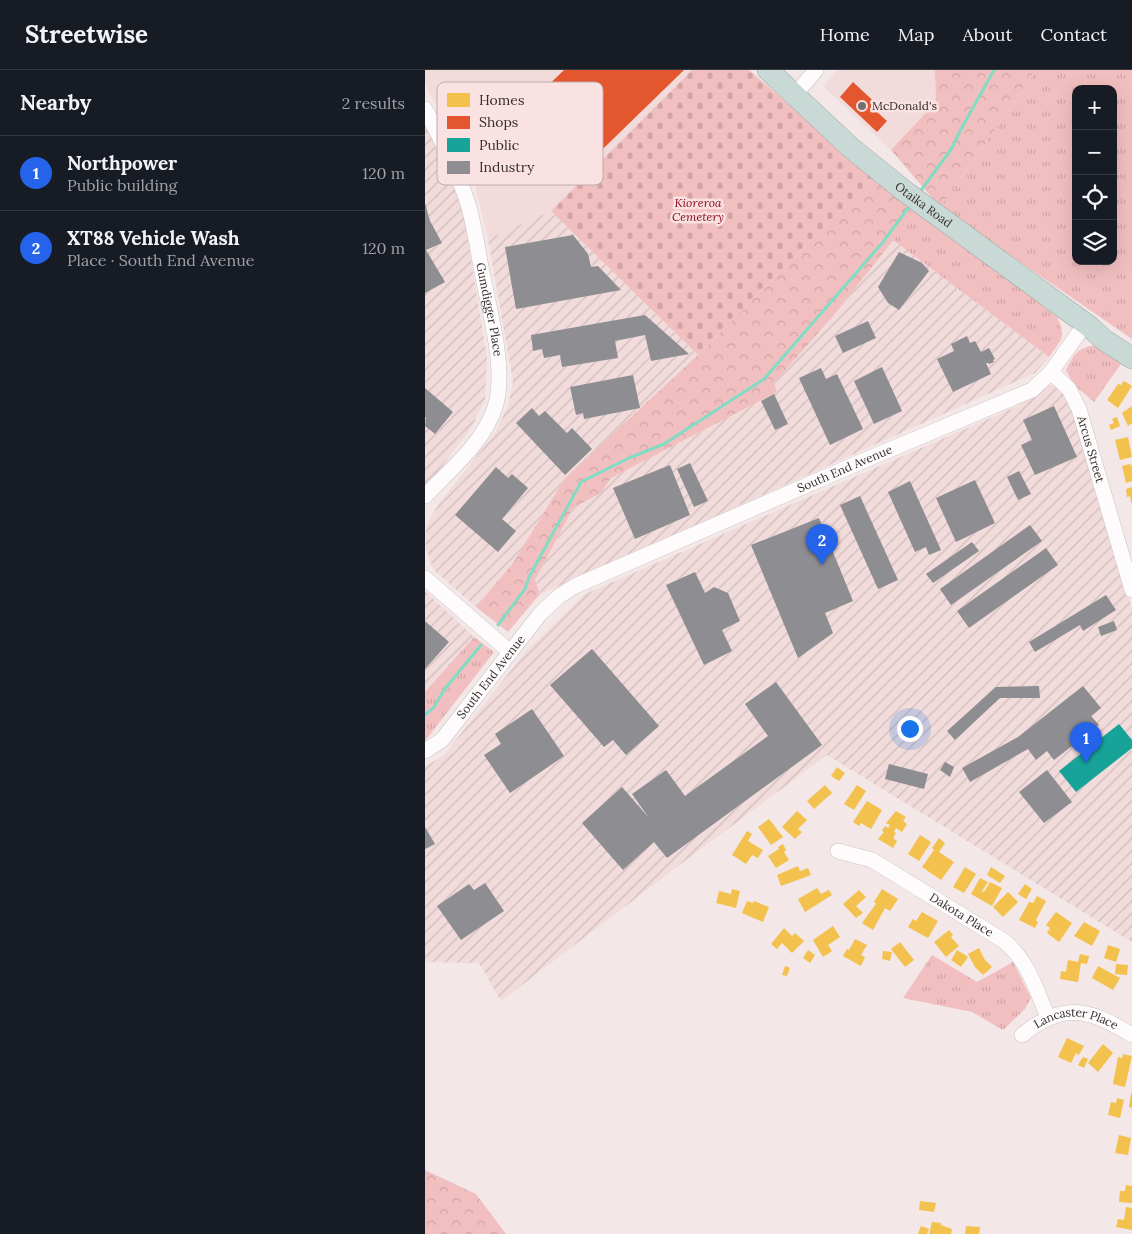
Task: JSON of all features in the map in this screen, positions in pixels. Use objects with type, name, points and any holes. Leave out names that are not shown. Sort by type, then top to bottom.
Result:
[{"type":"highway","name":"Otaika Road","points":[[768,70],[850,147],[913,197],[1088,326],[1104,340],[1132,358]]},
{"type":"highway","name":"Otaika Road","points":[[1088,326],[1107,331],[1132,348]]},
{"type":"street","points":[[794,96],[816,70]]},
{"type":"street","name":"Gumdigger Place","points":[[425,109],[437,131]]},
{"type":"street","name":"Gumdigger Place","points":[[425,496],[482,433],[495,407],[499,376],[496,348],[473,226],[461,185]]},
{"type":"street","points":[[1051,372],[1088,326]]},
{"type":"street","name":"South End Avenue","points":[[425,751],[442,740],[540,614],[558,597],[575,586],[636,566],[1032,390],[1051,372]]},
{"type":"street","name":"Arcus Street","points":[[1051,372],[1069,389],[1079,409],[1132,590]]},
{"type":"street","points":[[425,578],[510,652]]},
{"type":"street","name":"Dakota Place","points":[[837,852],[872,860],[1015,949],[1049,1017]]},
{"type":"street","name":"Lancaster Place","points":[[1022,1035],[1037,1023],[1049,1017],[1068,1013],[1086,1013],[1103,1019],[1132,1035]]},
{"type":"shaded area","points":[[425,70],[692,70],[603,159],[603,82],[437,82],[437,107],[425,84]]},
{"type":"shaded area","points":[[838,70],[935,70],[936,102],[891,150],[823,86]]},
{"type":"shaded area","points":[[425,120],[437,143],[437,185],[459,186],[487,358],[485,400],[471,428],[425,489]]},
{"type":"shaded area","points":[[475,185],[577,185],[551,211],[488,239]]},
{"type":"shaded area","points":[[551,211],[698,355],[565,478],[513,563],[476,607],[433,569],[426,549],[427,524],[440,502],[495,433],[508,406],[513,381],[488,239]]},
{"type":"shaded area","points":[[893,240],[1049,357],[1035,373],[541,594],[535,580],[573,508],[601,493],[611,478],[777,392],[774,383],[834,315]]},
{"type":"shaded area","points":[[1050,385],[1058,386],[1071,404],[1132,608],[1132,942],[827,755],[501,1001],[479,963],[425,962],[425,767],[444,755],[527,650],[585,594],[1018,406]]},
{"type":"shaded area","points":[[425,591],[474,637],[425,692]]},
{"type":"green space","name":"Kioreroa Cemetery","points":[[692,70],[749,70],[873,178],[698,355],[551,211],[577,185],[603,185],[603,159]]},
{"type":"green space","points":[[935,70],[1034,70],[1030,81],[940,207],[891,150],[936,102]]},
{"type":"green space","points":[[1034,70],[1132,70],[1132,339],[940,207],[1030,81]]},
{"type":"green space","points":[[873,178],[917,210],[834,315],[774,383],[777,392],[611,478],[601,493],[573,508],[535,580],[540,594],[508,632],[476,607],[513,563],[565,478],[698,355]]},
{"type":"green space","points":[[917,210],[1057,317],[1062,334],[1057,346],[1049,357],[893,240]]},
{"type":"green space","points":[[1096,345],[1121,364],[1094,402],[1074,385],[1066,370],[1071,360],[1080,350]]},
{"type":"green space","points":[[474,637],[494,652],[425,741],[425,692]]},
{"type":"green space","points":[[932,955],[977,982],[1013,962],[1031,998],[1025,1009],[1003,1030],[972,1012],[903,998]]},
{"type":"green space","points":[[425,1170],[476,1194],[506,1234],[425,1234]]},
{"type":"building: Homes","points":[[1124,381],[1132,386],[1118,408],[1107,400],[1118,384],[1121,385]]},
{"type":"building: Homes","points":[[1132,406],[1132,423],[1128,426],[1122,413]]},
{"type":"building: Homes","points":[[1117,417],[1120,426],[1111,430],[1109,425],[1114,423],[1112,419]]},
{"type":"building: Homes","points":[[1128,437],[1132,457],[1120,460],[1115,440]]},
{"type":"building: Homes","points":[[1130,464],[1132,467],[1132,481],[1126,483],[1122,466]]},
{"type":"building: Homes","points":[[1132,487],[1131,503],[1130,496],[1127,497],[1126,489]]},
{"type":"building: Homes","points":[[837,767],[845,773],[839,781],[831,776]]},
{"type":"building: Homes","points":[[825,785],[832,793],[814,809],[807,801]]},
{"type":"building: Homes","points":[[857,785],[866,791],[854,810],[844,804]]},
{"type":"building: Homes","points":[[867,801],[882,810],[871,829],[861,823],[859,826],[853,822]]},
{"type":"building: Homes","points":[[797,811],[807,820],[798,829],[802,832],[795,839],[782,827]]},
{"type":"building: Homes","points":[[896,811],[906,817],[903,821],[907,824],[902,832],[896,828],[893,838],[897,841],[893,848],[878,839],[884,832],[882,831],[885,826],[888,828],[890,825],[886,823]]},
{"type":"building: Homes","points":[[769,819],[783,837],[771,845],[758,827]]},
{"type":"building: Homes","points":[[747,831],[752,834],[748,841],[763,850],[758,858],[752,855],[746,864],[732,855]]},
{"type":"building: Homes","points":[[920,835],[931,842],[919,861],[908,854]]},
{"type":"building: Homes","points":[[939,838],[945,843],[939,852],[954,862],[941,880],[922,867],[934,850],[932,848]]},
{"type":"building: Homes","points":[[783,844],[786,850],[784,852],[789,860],[776,868],[768,856]]},
{"type":"building: Homes","points":[[798,866],[800,871],[808,868],[811,875],[781,886],[777,875]]},
{"type":"building: Homes","points":[[965,867],[976,874],[964,893],[953,887]]},
{"type":"building: Homes","points":[[991,867],[1005,876],[1000,883],[987,875]]},
{"type":"building: Homes","points":[[980,878],[988,882],[982,891],[984,892],[990,882],[1002,888],[992,906],[971,894]]},
{"type":"building: Homes","points":[[1025,884],[1032,889],[1026,899],[1018,894]]},
{"type":"building: Homes","points":[[817,888],[821,894],[829,890],[832,895],[805,912],[798,899]]},
{"type":"building: Homes","points":[[732,889],[740,891],[736,908],[716,903],[719,891],[731,894]]},
{"type":"building: Homes","points":[[882,889],[898,899],[890,911],[885,908],[873,930],[862,923],[876,904],[874,902]]},
{"type":"building: Homes","points":[[859,890],[866,897],[856,906],[863,913],[856,918],[843,904]]},
{"type":"building: Homes","points":[[1008,892],[1018,902],[1003,917],[993,907]]},
{"type":"building: Homes","points":[[1037,896],[1046,901],[1036,920],[1038,922],[1035,928],[1019,920],[1029,902],[1033,903]]},
{"type":"building: Homes","points":[[747,901],[753,903],[754,901],[769,907],[763,922],[742,913]]},
{"type":"building: Homes","points":[[922,912],[938,921],[928,938],[908,927],[913,919],[916,921]]},
{"type":"building: Homes","points":[[1056,912],[1072,923],[1059,942],[1047,933],[1050,928],[1046,925]]},
{"type":"building: Homes","points":[[1084,922],[1100,931],[1092,946],[1074,936]]},
{"type":"building: Homes","points":[[833,926],[840,937],[828,945],[832,951],[823,957],[813,940]]},
{"type":"building: Homes","points":[[784,928],[792,936],[795,933],[804,941],[792,953],[782,943],[777,949],[771,944]]},
{"type":"building: Homes","points":[[949,930],[953,935],[951,937],[959,946],[946,957],[934,942]]},
{"type":"building: Homes","points":[[855,939],[867,945],[861,955],[865,957],[861,966],[843,956]]},
{"type":"building: Homes","points":[[900,942],[914,960],[905,967],[891,949]]},
{"type":"building: Homes","points":[[1108,945],[1120,949],[1116,962],[1104,958]]},
{"type":"building: Homes","points":[[979,948],[985,960],[992,967],[983,975],[975,967],[968,954]]},
{"type":"building: Homes","points":[[808,950],[815,955],[810,963],[803,958]]},
{"type":"building: Homes","points":[[957,950],[968,957],[961,967],[951,960]]},
{"type":"building: Homes","points":[[883,951],[892,952],[890,961],[882,959]]},
{"type":"building: Homes","points":[[1080,954],[1089,956],[1087,964],[1081,963],[1078,982],[1060,979],[1061,971],[1066,972],[1068,960],[1078,962]]},
{"type":"building: Homes","points":[[1116,964],[1128,965],[1127,975],[1115,974]]},
{"type":"building: Homes","points":[[785,966],[790,968],[787,976],[782,975]]},
{"type":"building: Homes","points":[[1098,966],[1120,978],[1113,990],[1092,978]]},
{"type":"building: Homes","points":[[1067,1038],[1084,1046],[1079,1055],[1076,1053],[1071,1063],[1058,1057]]},
{"type":"building: Homes","points":[[1103,1044],[1113,1053],[1098,1072],[1088,1063]]},
{"type":"building: Homes","points":[[1123,1054],[1132,1056],[1125,1087],[1113,1084],[1118,1057],[1122,1058]]},
{"type":"building: Homes","points":[[1083,1057],[1088,1059],[1084,1068],[1078,1065]]},
{"type":"building: Homes","points":[[1132,1093],[1132,1108],[1129,1107]]},
{"type":"building: Homes","points":[[1117,1098],[1124,1100],[1120,1118],[1108,1115],[1111,1102],[1116,1103]]},
{"type":"building: Homes","points":[[1119,1135],[1131,1138],[1128,1155],[1115,1153]]},
{"type":"building: Homes","points":[[1126,1185],[1132,1186],[1132,1203],[1119,1202],[1120,1191],[1125,1191]]},
{"type":"building: Homes","points":[[920,1201],[936,1203],[934,1212],[919,1210]]},
{"type":"building: Homes","points":[[1126,1207],[1132,1208],[1132,1230],[1116,1227],[1118,1219],[1124,1220]]},
{"type":"building: Homes","points":[[932,1222],[941,1223],[941,1225],[952,1229],[951,1234],[929,1234]]},
{"type":"building: Homes","points":[[921,1226],[929,1229],[927,1234],[918,1234]]},
{"type":"building: Homes","points":[[966,1226],[980,1227],[979,1234],[965,1234]]},
{"type":"building: Shops","points":[[564,70],[684,70],[603,149],[603,82],[552,82]]},
{"type":"building: Shops","points":[[853,82],[881,108],[877,112],[887,121],[877,132],[840,97]]},
{"type":"building: Public","points":[[1119,724],[1132,740],[1132,748],[1076,792],[1059,771]]},
{"type":"building: Industry","points":[[425,203],[430,221],[442,243],[426,250],[445,282],[425,293]]},
{"type":"building: Industry","points":[[573,235],[588,254],[591,267],[598,266],[621,290],[516,309],[505,247]]},
{"type":"building: Industry","points":[[899,252],[922,263],[929,271],[899,310],[888,303],[878,287]]},
{"type":"building: Industry","points":[[645,315],[689,354],[651,361],[645,335],[615,341],[618,358],[562,367],[560,355],[544,358],[542,349],[533,351],[531,335]]},
{"type":"building: Industry","points":[[868,321],[876,338],[843,353],[835,336]]},
{"type":"building: Industry","points":[[967,336],[970,343],[975,341],[981,352],[989,348],[995,359],[993,360],[994,362],[986,363],[991,374],[953,392],[937,359],[954,351],[951,344]]},
{"type":"building: Industry","points":[[882,367],[902,411],[874,424],[854,381]]},
{"type":"building: Industry","points":[[821,368],[826,379],[837,374],[863,429],[830,445],[799,378]]},
{"type":"building: Industry","points":[[633,375],[640,408],[584,419],[583,413],[576,415],[570,387]]},
{"type":"building: Industry","points":[[425,388],[453,412],[435,434],[425,426]]},
{"type":"building: Industry","points":[[774,394],[788,424],[775,430],[761,401]]},
{"type":"building: Industry","points":[[1054,406],[1077,457],[1035,475],[1021,445],[1032,440],[1023,420]]},
{"type":"building: Industry","points":[[532,408],[539,416],[545,411],[567,433],[572,428],[592,449],[565,475],[516,423]]},
{"type":"building: Industry","points":[[690,463],[708,501],[694,507],[677,469]]},
{"type":"building: Industry","points":[[670,465],[690,515],[635,539],[613,488]]},
{"type":"building: Industry","points":[[496,467],[508,478],[512,474],[528,488],[502,519],[516,531],[498,552],[455,515]]},
{"type":"building: Industry","points":[[1019,471],[1031,494],[1018,500],[1007,477]]},
{"type":"building: Industry","points":[[975,480],[995,523],[956,542],[936,498]]},
{"type":"building: Industry","points":[[910,481],[941,550],[929,555],[926,547],[915,552],[888,492]]},
{"type":"building: Industry","points":[[860,496],[898,580],[878,589],[840,505]]},
{"type":"building: Industry","points":[[819,518],[853,601],[825,613],[833,633],[798,658],[751,545]]},
{"type":"building: Industry","points":[[1030,525],[1042,541],[951,605],[940,589]]},
{"type":"building: Industry","points":[[972,542],[979,551],[933,583],[926,574]]},
{"type":"building: Industry","points":[[1046,548],[1058,565],[969,628],[957,611]]},
{"type":"building: Industry","points":[[695,572],[705,593],[714,587],[728,593],[740,621],[722,630],[732,651],[704,665],[666,585]]},
{"type":"building: Industry","points":[[1106,595],[1116,610],[1083,631],[1080,625],[1035,652],[1029,642]]},
{"type":"building: Industry","points":[[425,621],[449,642],[425,669]]},
{"type":"building: Industry","points":[[1114,621],[1117,630],[1101,636],[1098,627]]},
{"type":"building: Industry","points":[[592,649],[659,726],[626,755],[613,740],[604,747],[550,685]]},
{"type":"building: Industry","points":[[776,682],[822,745],[667,858],[654,842],[623,870],[582,823],[622,787],[649,818],[632,794],[666,770],[685,796],[768,736],[745,704]]},
{"type":"building: Industry","points":[[1039,686],[1040,698],[1000,698],[955,740],[947,731],[996,687]]},
{"type":"building: Industry","points":[[1083,686],[1101,708],[1091,716],[1099,725],[1054,760],[1047,751],[1036,760],[1028,749],[970,782],[962,768],[1018,737]]},
{"type":"building: Industry","points":[[532,709],[564,756],[510,793],[484,755],[501,744],[495,734]]},
{"type":"building: Industry","points":[[945,762],[954,767],[950,777],[940,770]]},
{"type":"building: Industry","points":[[889,764],[928,774],[924,789],[885,779]]},
{"type":"building: Industry","points":[[1047,770],[1072,802],[1044,823],[1019,792]]},
{"type":"building: Industry","points":[[425,827],[435,844],[425,849]]},
{"type":"building: Industry","points":[[485,883],[504,911],[461,940],[437,906],[469,884],[474,890]]},
{"type":"waterway","points":[[919,193],[952,148],[994,70]]},
{"type":"waterway","points":[[498,625],[525,589],[529,577],[581,482],[629,458],[664,444],[764,379],[883,242],[911,204]]},
{"type":"waterway","points":[[425,715],[434,707],[444,690],[481,645]]},
{"type":"place","name":"McDonald's","points":[[862,106]]},
{"type":"place","name":"XT88 Vehicle Wash","points":[[822,565]]},
{"type":"place","name":"Northpower","points":[[1086,763]]}]
